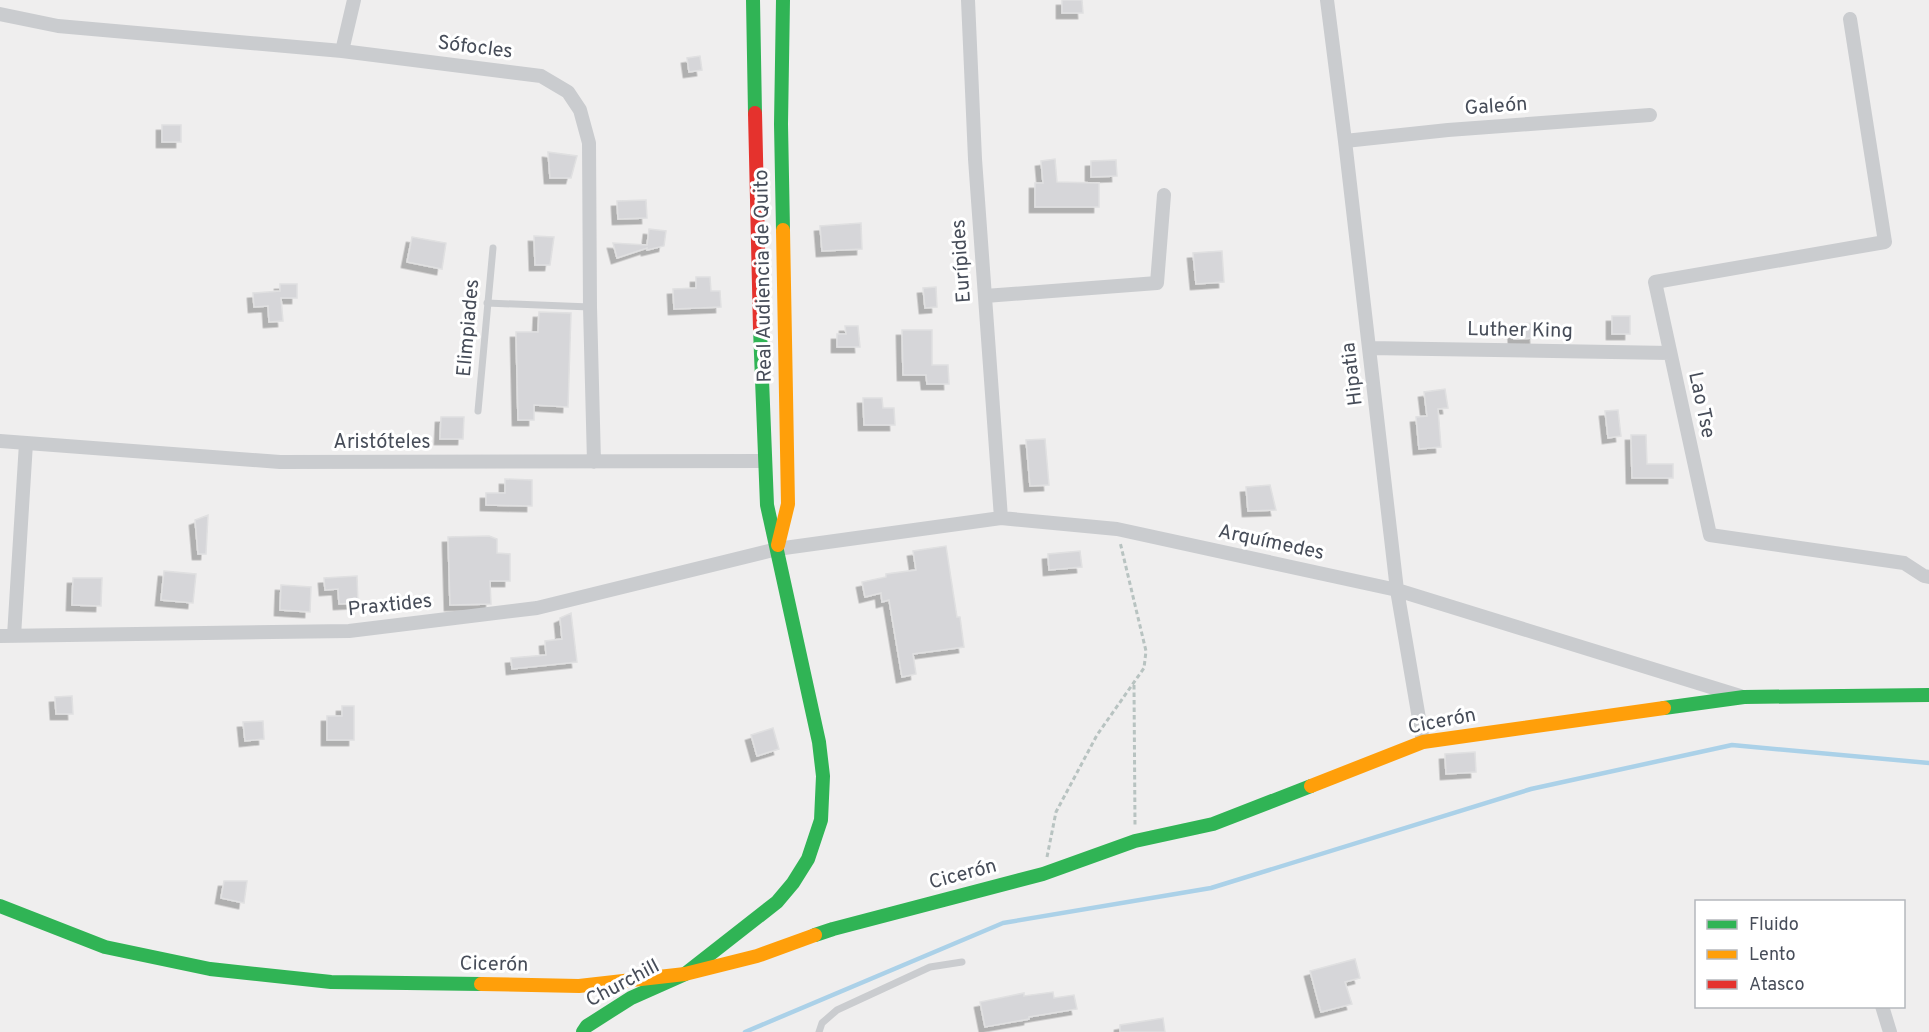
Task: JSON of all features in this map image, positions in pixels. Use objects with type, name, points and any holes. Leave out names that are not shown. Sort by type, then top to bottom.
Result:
[{"type":"street","points":[[342,51],[354,0]]},
{"type":"street","name":"Real Audiencia de Quito","points":[[685,974],[777,902],[793,883],[808,859],[821,820],[823,776],[819,742],[767,505],[757,270],[753,0]]},
{"type":"street","name":"Real Audiencia de Quito","points":[[777,549],[788,504],[781,124],[783,0]]},
{"type":"street","name":"Eurípides","points":[[968,0],[975,159],[1001,518]]},
{"type":"street","name":"Hipatia","points":[[1327,0],[1397,590],[1423,742]]},
{"type":"street","name":"Sófocles","points":[[0,14],[58,26],[342,51],[541,76],[568,92],[580,110],[590,143],[590,307],[594,462]]},
{"type":"street","name":"Lao Tse","points":[[1850,19],[1885,242],[1655,282],[1710,536],[1904,563],[1929,577]]},
{"type":"street","name":"Galeón","points":[[1345,141],[1448,130],[1650,115]]},
{"type":"street","points":[[985,296],[1157,283],[1164,195]]},
{"type":"street","name":"Luther King","points":[[1369,348],[1670,353]]},
{"type":"street","name":"Aristóteles","points":[[0,441],[280,462],[764,461]]},
{"type":"street","points":[[7,636],[26,443]]},
{"type":"street","name":"Arquímedes","points":[[777,549],[1001,518],[1117,529],[1397,590],[1744,697]]},
{"type":"street","name":"Praxtides","points":[[7,636],[349,631],[537,608],[777,549]]},
{"type":"street","name":"Cicerón","points":[[0,906],[105,947],[210,969],[331,982],[579,987],[685,974],[757,956],[833,929],[1043,874],[1135,841],[1213,824],[1423,742],[1744,697],[1929,695]]},
{"type":"street","name":"Churchill","points":[[583,1032],[588,1026],[631,998],[685,974]]},
{"type":"street","points":[[1883,1008],[1890,1032]]},
{"type":"lane","name":"Elimpiades","points":[[478,411],[493,248]]},
{"type":"lane","points":[[487,303],[590,307]]},
{"type":"lane","points":[[819,1032],[822,1023],[837,1010],[930,967],[962,962]]},
{"type":"path","points":[[1043,874],[1056,812],[1097,735],[1144,668],[1146,651],[1117,529]]},
{"type":"path","points":[[1134,683],[1135,841]]},
{"type":"building","points":[[1062,0],[1082,0],[1083,13],[1062,13]]},
{"type":"building","points":[[700,56],[702,70],[689,72],[687,58]]},
{"type":"building","points":[[162,125],[181,125],[181,142],[162,142]]},
{"type":"building","points":[[548,152],[577,156],[571,178],[550,178]]},
{"type":"building","points":[[1055,159],[1057,182],[1099,183],[1099,207],[1035,207],[1035,183],[1043,183],[1041,161]]},
{"type":"building","points":[[1116,160],[1117,176],[1091,177],[1091,161]]},
{"type":"building","points":[[646,200],[647,218],[618,219],[617,201]]},
{"type":"building","points":[[861,223],[862,249],[822,251],[820,226]]},
{"type":"building","points":[[649,229],[666,231],[664,246],[647,250],[647,248],[617,258],[613,243],[647,245]]},
{"type":"building","points":[[534,236],[554,237],[550,265],[535,265]]},
{"type":"building","points":[[412,237],[446,243],[442,269],[407,262]]},
{"type":"building","points":[[1222,251],[1224,282],[1196,284],[1193,253]]},
{"type":"building","points":[[696,277],[710,277],[711,291],[720,291],[721,307],[674,309],[673,289],[696,288]]},
{"type":"building","points":[[280,284],[297,284],[297,298],[281,298],[283,321],[269,322],[268,306],[254,307],[253,293],[280,291]]},
{"type":"building","points":[[936,287],[937,307],[925,308],[923,288]]},
{"type":"building","points":[[539,312],[571,313],[568,407],[534,405],[534,420],[518,420],[516,332],[538,332]]},
{"type":"building","points":[[1612,316],[1630,316],[1630,334],[1612,334]]},
{"type":"building","points":[[1534,323],[1535,338],[1514,339],[1513,324]]},
{"type":"building","points":[[845,326],[858,326],[860,347],[837,347],[837,334],[846,334]]},
{"type":"building","points":[[902,330],[932,330],[932,365],[948,365],[949,384],[927,384],[926,375],[903,375]]},
{"type":"building","points":[[1445,389],[1448,408],[1438,409],[1441,447],[1419,449],[1416,417],[1427,416],[1424,392]]},
{"type":"building","points":[[863,398],[882,398],[883,408],[894,408],[895,425],[864,425]]},
{"type":"building","points":[[1618,410],[1621,436],[1608,438],[1605,411]]},
{"type":"building","points":[[441,417],[464,417],[463,439],[440,439]]},
{"type":"building","points":[[1631,435],[1646,435],[1647,464],[1673,464],[1673,478],[1632,478]]},
{"type":"building","points":[[1045,439],[1049,485],[1030,486],[1026,440]]},
{"type":"building","points":[[505,479],[532,480],[532,506],[486,505],[486,493],[505,493]]},
{"type":"building","points":[[1270,485],[1276,510],[1248,511],[1246,487]]},
{"type":"building","points":[[208,515],[206,554],[198,554],[195,520]]},
{"type":"building","points":[[489,536],[497,539],[497,553],[510,554],[510,581],[490,581],[491,604],[450,605],[448,537]]},
{"type":"building","points":[[946,546],[964,647],[913,654],[916,674],[902,677],[889,600],[882,602],[881,593],[865,597],[862,582],[886,577],[886,574],[916,570],[913,551]]},
{"type":"building","points":[[1080,551],[1082,567],[1049,570],[1048,554]]},
{"type":"building","points":[[164,571],[196,574],[193,603],[161,600]]},
{"type":"building","points":[[357,576],[358,603],[339,604],[338,589],[325,590],[324,578]]},
{"type":"building","points":[[73,578],[102,578],[101,606],[72,605]]},
{"type":"building","points":[[281,585],[311,587],[310,612],[280,610]]},
{"type":"building","points":[[571,613],[577,662],[512,669],[511,658],[546,655],[545,641],[562,639],[560,618]]},
{"type":"building","points":[[72,696],[73,714],[56,714],[55,697]]},
{"type":"building","points":[[342,706],[354,706],[354,740],[327,740],[327,716],[342,716]]},
{"type":"building","points":[[263,721],[264,739],[245,741],[243,722]]},
{"type":"building","points":[[773,728],[779,749],[757,756],[751,735]]},
{"type":"building","points":[[1475,752],[1476,772],[1446,774],[1445,754]]},
{"type":"building","points":[[224,881],[247,881],[244,903],[221,898]]},
{"type":"building","points":[[1355,959],[1360,978],[1345,982],[1352,1004],[1321,1012],[1310,971]]},
{"type":"building","points":[[1053,992],[1054,998],[1074,995],[1077,1009],[985,1027],[980,1002],[1024,993],[1024,996]]},
{"type":"building","points":[[1163,1018],[1165,1032],[1120,1032],[1120,1025]]},
{"type":"waterway","points":[[745,1032],[1003,923],[1211,888],[1531,789],[1732,745],[1929,763]]},
{"type":"traffic: fast","points":[[753,0],[755,113]]},
{"type":"traffic: fast","points":[[783,0],[781,124],[783,230]]},
{"type":"traffic: fast","points":[[583,1032],[587,1026],[631,998],[685,974],[777,902],[793,883],[808,859],[821,820],[823,776],[819,742],[767,505],[760,329]]},
{"type":"traffic: fast","points":[[1664,708],[1744,697],[1929,695]]},
{"type":"traffic: fast","points":[[815,935],[1043,874],[1135,841],[1213,824],[1311,786]]},
{"type":"traffic: fast","points":[[0,906],[105,947],[210,969],[331,982],[481,984]]},
{"type":"traffic: slow","points":[[778,545],[788,504],[783,230]]},
{"type":"traffic: slow","points":[[1311,786],[1423,742],[1664,708]]},
{"type":"traffic: slow","points":[[481,984],[579,986],[685,974],[757,956],[815,935]]},
{"type":"traffic: jam","points":[[755,113],[760,329]]}]
